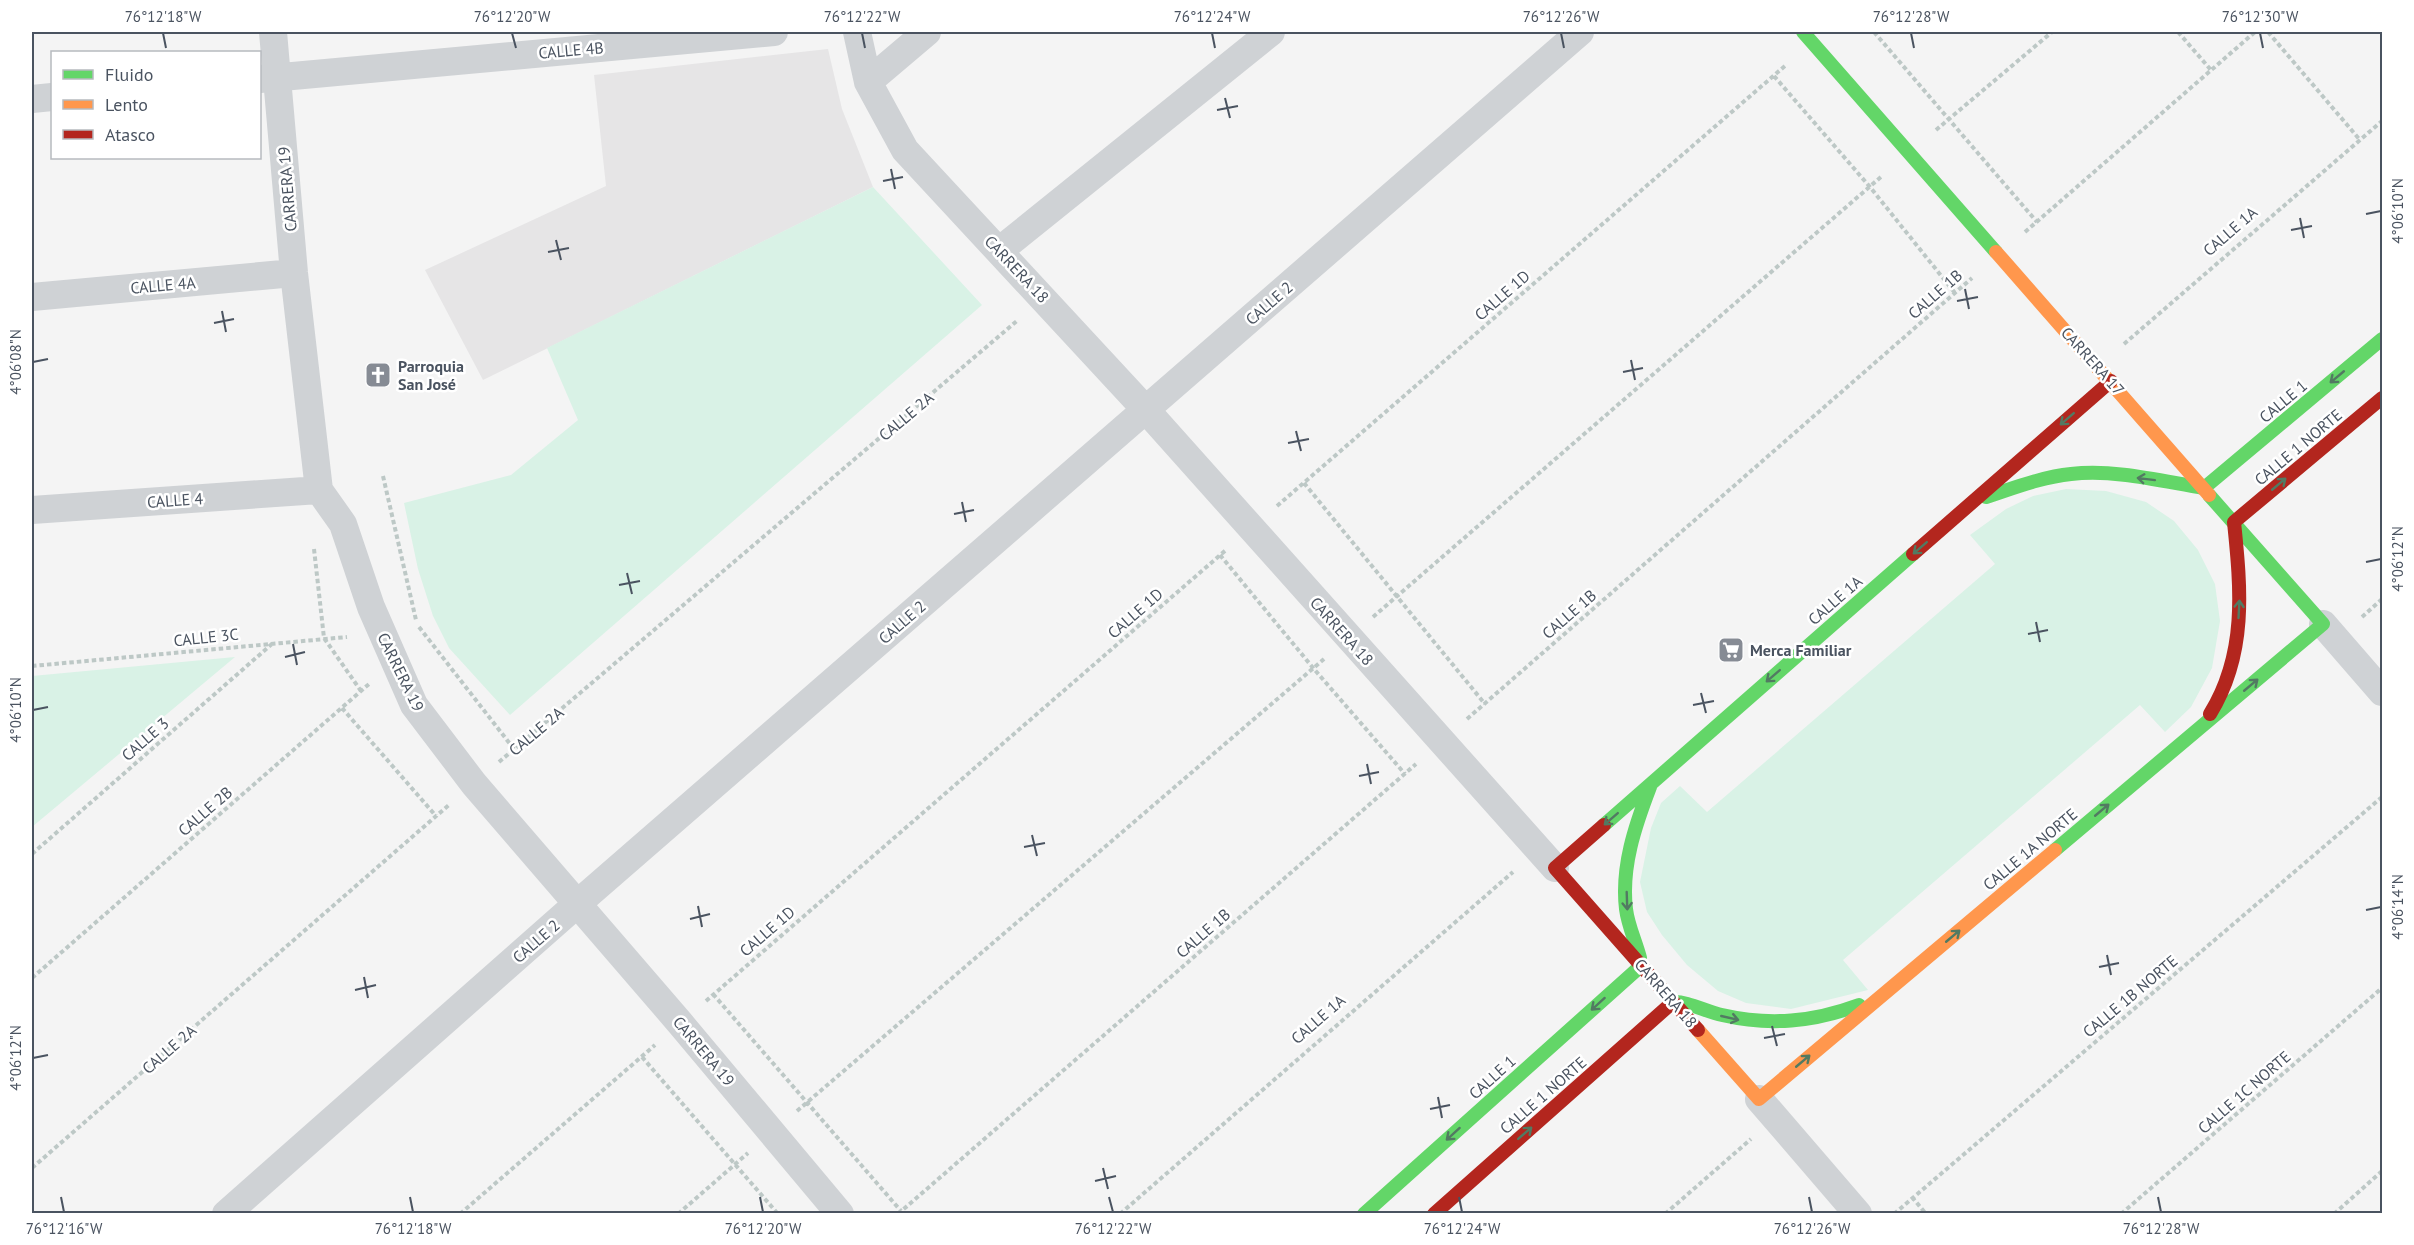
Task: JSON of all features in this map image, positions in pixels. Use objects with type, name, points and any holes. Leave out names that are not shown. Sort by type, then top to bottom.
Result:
[{"type":"street","name":"CARRERA 19","points":[[273,32],[269,78],[319,490],[343,524],[383,635],[414,705],[474,784],[680,1023],[840,1214]]},
{"type":"street","name":"CALLE 4B","points":[[269,78],[774,32]]},
{"type":"street","name":"CARRERA 18","points":[[857,32],[868,82],[905,150],[1146,410],[1674,1001],[1858,1214]]},
{"type":"street","points":[[868,82],[927,32]]},
{"type":"street","points":[[999,251],[1271,32]]},
{"type":"street","name":"CALLE 2","points":[[226,1214],[577,904],[1580,32]]},
{"type":"street","name":"CARRERA 17","points":[[1808,37],[2382,692]]},
{"type":"street","points":[[32,99],[51,97]]},
{"type":"street","name":"CALLE 4A","points":[[32,297],[294,273]]},
{"type":"street","name":"CALLE 1","points":[[2204,488],[2382,339]]},
{"type":"street","name":"CALLE 1A","points":[[1546,859],[1651,784],[2111,381]]},
{"type":"street","name":"CALLE 1 NORTE","points":[[2234,522],[2382,398]]},
{"type":"street","points":[[1972,502],[2027,483],[2071,474],[2118,476],[2204,488]]},
{"type":"street","name":"CALLE 4","points":[[32,510],[319,490]]},
{"type":"street","points":[[2205,724],[2226,685],[2237,643],[2240,605],[2234,522]]},
{"type":"street","name":"CALLE 1A NORTE","points":[[1767,1108],[1882,995],[2323,624]]},
{"type":"street","points":[[1642,965],[1626,909],[1626,865],[1638,819],[1651,784]]},
{"type":"street","name":"CALLE 1","points":[[1364,1214],[1642,965]]},
{"type":"street","points":[[1674,1001],[1708,1013],[1745,1022],[1794,1023],[1834,1016],[1882,995]]},
{"type":"street","name":"CALLE 1 NORTE","points":[[1434,1214],[1674,1001]]},
{"type":"path","points":[[1874,32],[2037,222]]},
{"type":"path","points":[[2178,32],[2211,70]]},
{"type":"path","name":"CALLE 1B","points":[[900,1212],[2255,32]]},
{"type":"path","points":[[2268,32],[2360,140]]},
{"type":"path","name":"CALLE 1D","points":[[460,1214],[1774,76],[1808,37]]},
{"type":"path","points":[[1774,76],[1870,187],[1955,293]]},
{"type":"path","name":"CALLE 1A","points":[[2098,366],[2382,121]]},
{"type":"path","name":"CALLE 2A","points":[[32,1168],[436,816],[1044,298]]},
{"type":"path","points":[[383,476],[417,624],[514,749]]},
{"type":"path","points":[[1304,483],[1485,704]]},
{"type":"path","points":[[314,548],[324,638],[361,691]]},
{"type":"path","points":[[1220,555],[1405,774]]},
{"type":"path","name":"CALLE 3C","points":[[32,666],[273,642],[383,635]]},
{"type":"path","name":"CALLE 3","points":[[32,854],[273,642]]},
{"type":"path","name":"CALLE 2B","points":[[32,978],[394,662]]},
{"type":"path","points":[[342,708],[436,816]]},
{"type":"path","name":"CALLE 1B NORTE","points":[[1894,1214],[2382,797]]},
{"type":"path","name":"CALLE 1A","points":[[1120,1214],[1546,859]]},
{"type":"path","name":"CALLE 1C NORTE","points":[[2121,1214],[2382,988]]},
{"type":"path","points":[[713,994],[900,1212]]},
{"type":"path","points":[[642,1057],[778,1214]]},
{"type":"path","points":[[1665,1214],[1767,1108]]},
{"type":"path","points":[[2334,1214],[2382,1171]]},
{"type":"path","points":[[1912,1197],[1926,1214]]},
{"type":"shaded area","points":[[828,49],[842,109],[873,187],[483,380],[425,270],[606,186],[594,75]]},
{"type":"green space","points":[[873,187],[982,305],[510,715],[449,648],[433,616],[418,569],[404,503],[511,475],[578,420],[547,348]]},
{"type":"green space","points":[[2066,489],[2106,491],[2146,502],[2174,521],[2198,550],[2215,584],[2220,621],[2212,668],[2191,707],[2165,732],[2140,705],[1843,960],[1868,990],[1791,1009],[1746,1003],[1718,991],[1687,965],[1662,935],[1647,912],[1640,882],[1651,828],[1661,803],[1680,786],[1707,812],[1995,564],[1970,535],[2006,509],[2033,496]]},
{"type":"green space","points":[[235,657],[32,827],[32,676]]},
{"type":"traffic: fast","points":[[1803,32],[1996,252]]},
{"type":"traffic: fast","points":[[1986,497],[2049,478],[2088,473],[2138,476],[2204,488],[2382,339]]},
{"type":"traffic: fast","points":[[2055,850],[2323,624],[2209,495]]},
{"type":"traffic: fast","points":[[1604,825],[1913,554]]},
{"type":"traffic: fast","points":[[1640,958],[1630,928],[1625,893],[1630,847],[1650,787]]},
{"type":"traffic: fast","points":[[1364,1214],[1642,965]]},
{"type":"traffic: fast","points":[[1673,1002],[1684,1003],[1716,1014],[1774,1021],[1808,1019],[1859,1005]]},
{"type":"traffic: slow","points":[[1996,252],[2209,495]]},
{"type":"traffic: slow","points":[[1698,1030],[1759,1099],[2055,850]]},
{"type":"traffic: jam","points":[[1913,554],[2111,381]]},
{"type":"traffic: jam","points":[[2210,714],[2222,691],[2236,645],[2239,597],[2234,522],[2382,398]]},
{"type":"traffic: jam","points":[[1604,825],[1555,868],[1698,1030]]},
{"type":"traffic: jam","points":[[1434,1214],[1673,1002]]},
{"type":"place","name":"Parroquia San José","points":[[378,375]]},
{"type":"place","name":"Merca Familiar","points":[[1731,650]]}]
